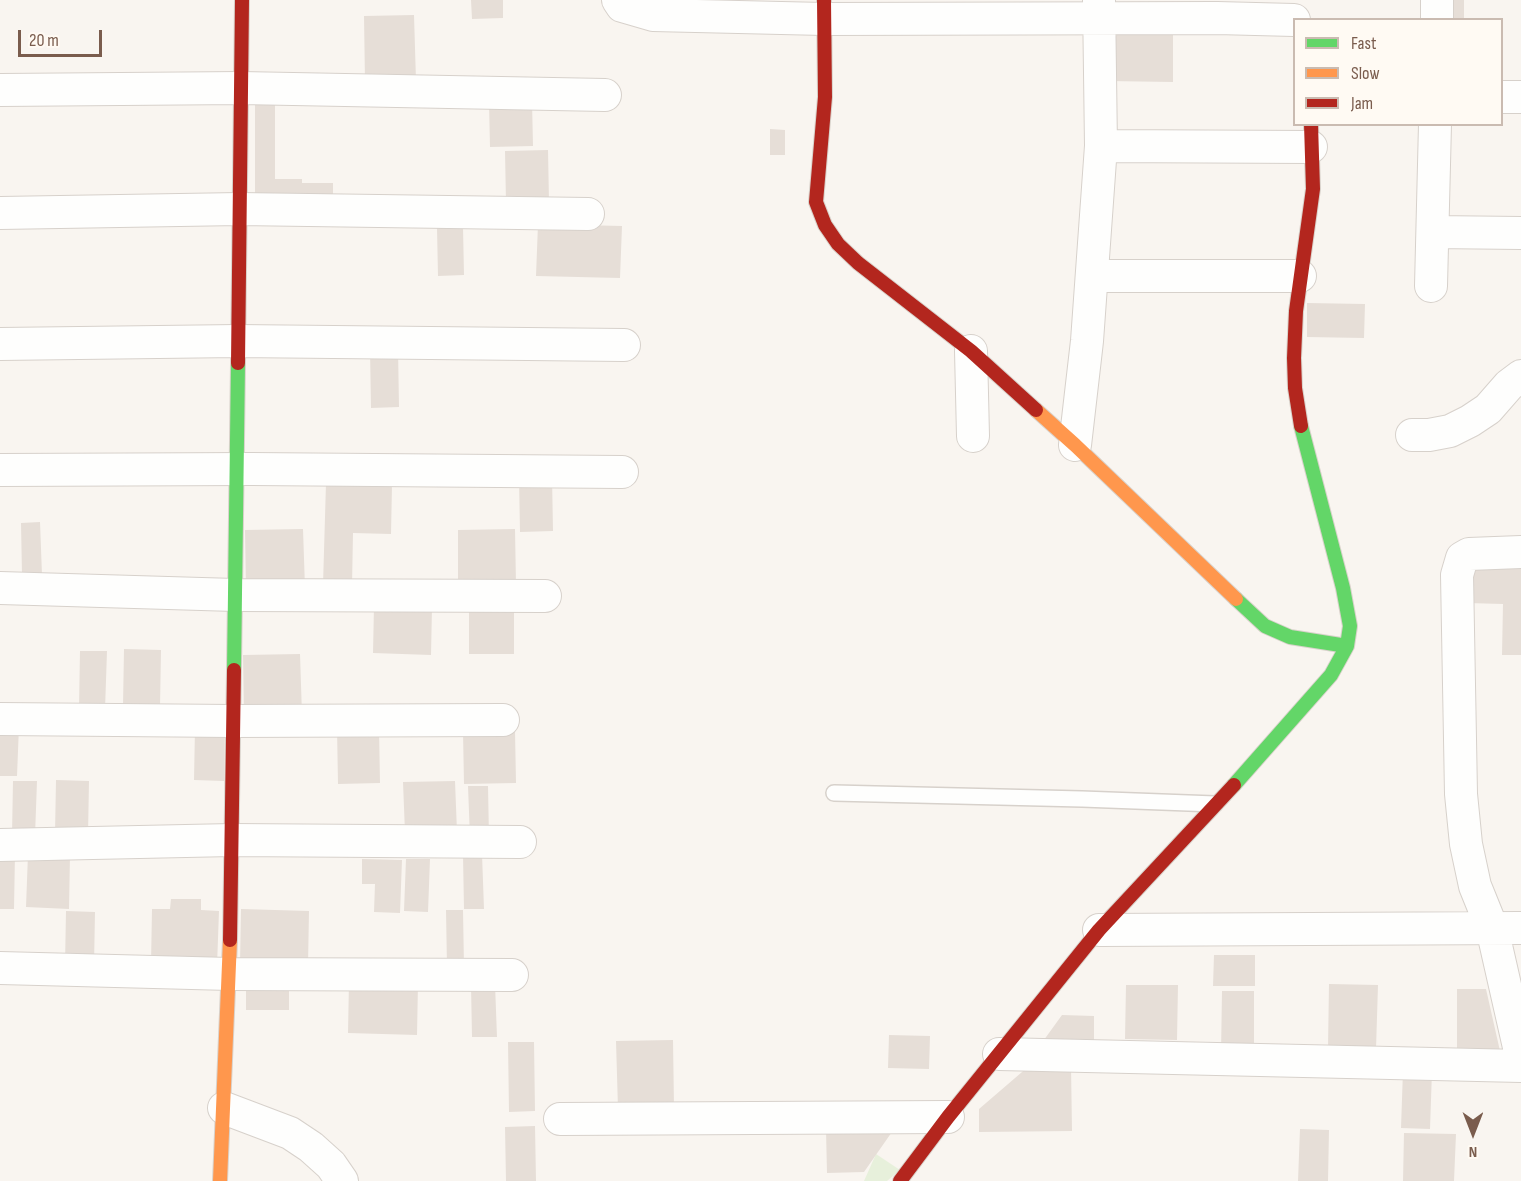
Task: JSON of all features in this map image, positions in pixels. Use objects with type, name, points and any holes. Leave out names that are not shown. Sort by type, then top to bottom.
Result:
[{"type":"street","points":[[220,1181],[230,974],[242,0]]},
{"type":"street","points":[[618,0],[622,6],[653,15],[824,9],[1099,9],[1293,20]]},
{"type":"street","points":[[1309,0],[1310,18]]},
{"type":"street","points":[[1437,0],[1437,18]]},
{"type":"street","points":[[824,9],[825,97],[816,202],[825,225],[838,244],[858,263],[971,351],[1075,445],[1265,626],[1290,637],[1347,646]]},
{"type":"street","points":[[1075,445],[1088,341],[1101,147],[1099,9]]},
{"type":"street","points":[[0,90],[241,88],[605,95]]},
{"type":"street","points":[[1503,97],[1521,97]]},
{"type":"street","points":[[1431,286],[1435,126]]},
{"type":"street","points":[[900,1181],[948,1117],[1099,930],[1217,804],[1331,675],[1347,646],[1350,626],[1343,588],[1300,422],[1295,388],[1296,311],[1313,189],[1311,136],[1101,147]]},
{"type":"street","points":[[0,213],[239,209],[588,214]]},
{"type":"street","points":[[1433,232],[1521,233]]},
{"type":"street","points":[[1092,276],[1300,276]]},
{"type":"street","points":[[0,344],[237,341],[624,345]]},
{"type":"street","points":[[971,351],[973,436]]},
{"type":"street","points":[[1412,435],[1450,431],[1470,422],[1488,410],[1509,385],[1521,376]]},
{"type":"street","points":[[0,470],[622,472]]},
{"type":"street","points":[[1521,552],[1469,554],[1462,558],[1457,575],[1461,794],[1466,844],[1475,886],[1506,928],[1521,1056]]},
{"type":"street","points":[[0,588],[235,595],[545,596]]},
{"type":"street","points":[[0,719],[503,720]]},
{"type":"street","points":[[0,845],[232,840],[520,842]]},
{"type":"street","points":[[1099,930],[1506,928]]},
{"type":"street","points":[[0,968],[230,974],[512,975]]},
{"type":"street","points":[[999,1054],[1521,1066]]},
{"type":"street","points":[[224,1108],[290,1133],[311,1147],[331,1165],[342,1181]]},
{"type":"street","points":[[560,1119],[948,1117]]},
{"type":"lane","points":[[834,793],[1082,798],[1217,804]]},
{"type":"green space","points":[[876,1154],[900,1170],[887,1181],[864,1181]]},
{"type":"building","points":[[471,0],[503,0],[503,18],[472,19]]},
{"type":"building","points":[[1444,0],[1464,0],[1464,18],[1444,18]]},
{"type":"building","points":[[414,15],[416,81],[365,82],[364,16]]},
{"type":"building","points":[[1108,26],[1173,28],[1173,82],[1107,81]]},
{"type":"building","points":[[255,95],[275,95],[275,179],[302,179],[302,183],[333,183],[333,196],[255,196]]},
{"type":"building","points":[[532,101],[533,146],[490,147],[489,102]]},
{"type":"building","points":[[770,129],[785,130],[785,155],[770,155]]},
{"type":"building","points":[[548,150],[549,202],[506,203],[505,151]]},
{"type":"building","points":[[538,224],[622,226],[620,278],[536,276]]},
{"type":"building","points":[[463,227],[464,275],[438,276],[437,228]]},
{"type":"building","points":[[1307,303],[1365,304],[1364,338],[1307,337]]},
{"type":"building","points":[[398,348],[399,407],[371,408],[370,349]]},
{"type":"building","points":[[552,476],[553,531],[520,532],[519,477]]},
{"type":"building","points":[[326,483],[392,485],[391,534],[353,533],[352,586],[323,585]]},
{"type":"building","points":[[40,522],[42,575],[22,575],[21,523]]},
{"type":"building","points":[[303,529],[305,588],[246,589],[245,530]]},
{"type":"building","points":[[515,529],[516,585],[458,585],[458,530]]},
{"type":"building","points":[[1468,566],[1521,567],[1521,655],[1502,655],[1503,604],[1467,603]]},
{"type":"building","points":[[469,603],[514,603],[514,654],[469,654]]},
{"type":"building","points":[[374,606],[432,607],[431,655],[373,653]]},
{"type":"building","points":[[124,649],[161,650],[160,707],[123,706]]},
{"type":"building","points":[[80,651],[107,651],[105,710],[79,709]]},
{"type":"building","points":[[300,654],[302,715],[244,716],[243,655]]},
{"type":"building","points":[[0,726],[19,726],[17,776],[0,776]]},
{"type":"building","points":[[195,728],[225,728],[224,781],[194,780]]},
{"type":"building","points":[[337,728],[379,728],[380,783],[338,784]]},
{"type":"building","points":[[515,731],[516,783],[464,784],[463,732]]},
{"type":"building","points":[[56,780],[89,781],[88,835],[55,834]]},
{"type":"building","points":[[13,781],[37,781],[35,836],[12,835]]},
{"type":"building","points":[[455,781],[457,832],[405,833],[403,782]]},
{"type":"building","points":[[468,786],[488,786],[489,838],[470,838]]},
{"type":"building","points":[[0,853],[15,853],[14,909],[0,909]]},
{"type":"building","points":[[28,854],[70,855],[69,909],[26,907]]},
{"type":"building","points":[[482,854],[484,909],[464,909],[463,855]]},
{"type":"building","points":[[362,859],[402,860],[400,913],[374,912],[375,884],[362,884]]},
{"type":"building","points":[[406,859],[430,859],[428,912],[404,911]]},
{"type":"building","points":[[171,899],[201,899],[201,910],[219,911],[217,966],[151,964],[152,909],[170,909]]},
{"type":"building","points":[[241,909],[309,911],[308,965],[240,964]]},
{"type":"building","points":[[446,910],[463,910],[464,967],[447,967]]},
{"type":"building","points":[[66,911],[95,912],[94,965],[65,965]]},
{"type":"building","points":[[1214,955],[1255,955],[1255,986],[1213,986]]},
{"type":"building","points":[[246,980],[289,980],[289,1010],[246,1010]]},
{"type":"building","points":[[349,981],[418,983],[417,1035],[348,1033]]},
{"type":"building","points":[[495,984],[497,1037],[472,1037],[471,985]]},
{"type":"building","points":[[1329,984],[1378,985],[1376,1049],[1328,1048]]},
{"type":"building","points":[[1126,985],[1178,985],[1177,1040],[1125,1039]]},
{"type":"building","points":[[1457,989],[1486,989],[1500,1051],[1457,1051]]},
{"type":"building","points":[[1222,991],[1254,991],[1254,1054],[1221,1054]]},
{"type":"building","points":[[1062,1015],[1094,1016],[1094,1045],[1041,1044]]},
{"type":"building","points":[[889,1035],[930,1036],[929,1069],[888,1068]]},
{"type":"building","points":[[673,1040],[674,1107],[618,1109],[616,1041]]},
{"type":"building","points":[[508,1042],[534,1042],[535,1111],[509,1112]]},
{"type":"building","points":[[1029,1066],[1071,1066],[1072,1131],[979,1132],[979,1109]]},
{"type":"building","points":[[1403,1070],[1432,1071],[1430,1129],[1401,1128]]},
{"type":"building","points":[[535,1126],[536,1181],[506,1181],[505,1127]]},
{"type":"building","points":[[894,1129],[864,1172],[827,1173],[826,1130]]},
{"type":"building","points":[[1300,1129],[1329,1130],[1328,1181],[1298,1181]]},
{"type":"building","points":[[1404,1133],[1456,1134],[1454,1181],[1403,1181]]},
{"type":"traffic: fast","points":[[234,670],[238,363]]},
{"type":"traffic: fast","points":[[1234,785],[1331,675],[1347,646],[1350,626],[1343,588],[1301,426]]},
{"type":"traffic: fast","points":[[1236,599],[1265,626],[1290,637],[1347,646]]},
{"type":"traffic: slow","points":[[1036,410],[1236,599]]},
{"type":"traffic: slow","points":[[220,1181],[230,940]]},
{"type":"traffic: jam","points":[[238,363],[242,0]]},
{"type":"traffic: jam","points":[[824,0],[825,97],[816,202],[825,225],[838,244],[858,263],[971,351],[1036,410]]},
{"type":"traffic: jam","points":[[1301,426],[1295,388],[1294,358],[1296,311],[1313,189],[1311,126]]},
{"type":"traffic: jam","points":[[230,940],[234,670]]},
{"type":"traffic: jam","points":[[900,1181],[948,1117],[1099,930],[1234,785]]}]
